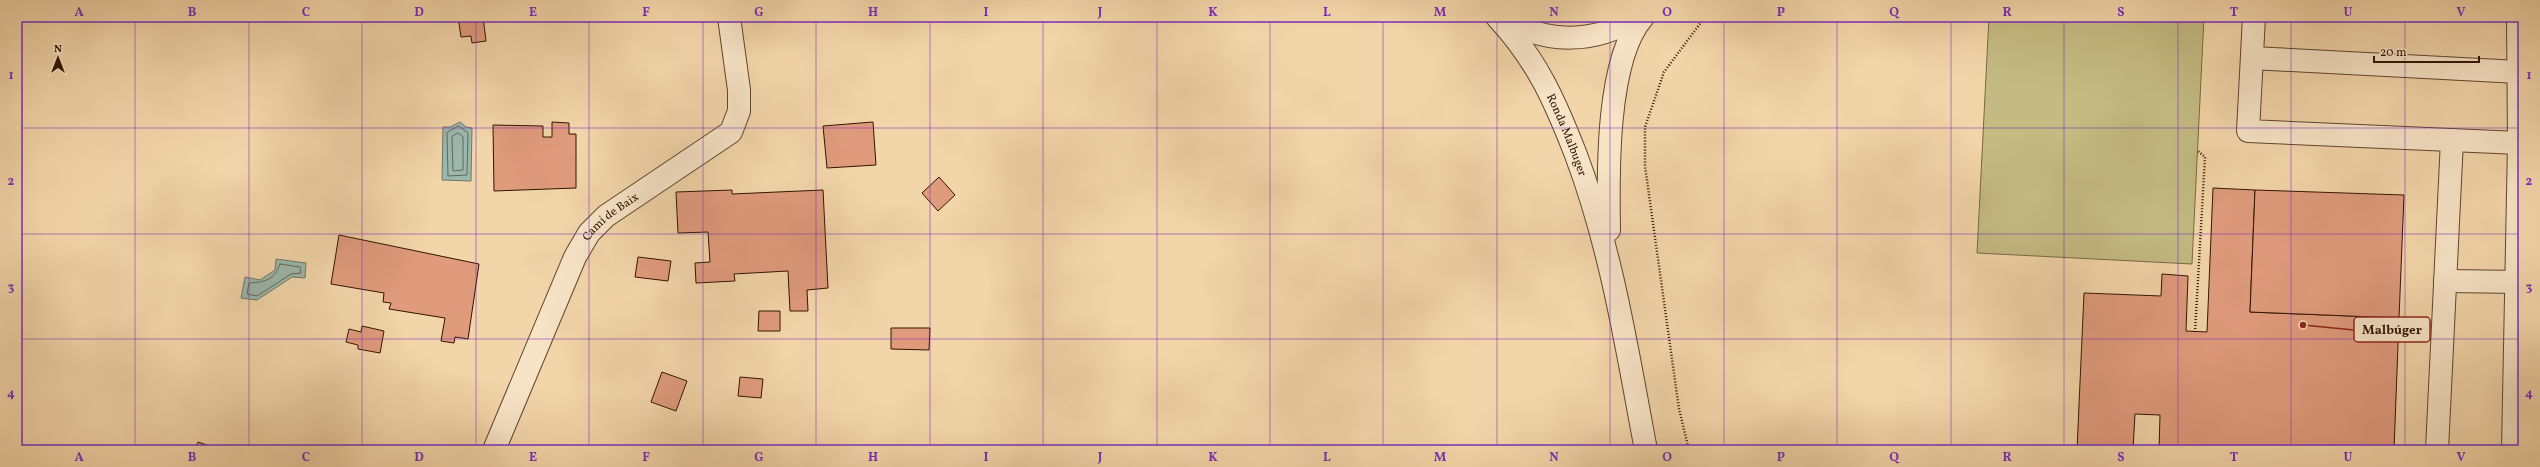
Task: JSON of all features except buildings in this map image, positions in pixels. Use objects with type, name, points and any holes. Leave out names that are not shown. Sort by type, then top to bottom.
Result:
[{"type":"street","name":"Camí de Baix","points":[[494,450],[575,257],[590,233],[606,216],[731,132],[739,111],[739,90],[729,17]]},
{"type":"street","name":"Ronda Malbuger","points":[[1497,17],[1521,44],[1537,67],[1549,90],[1590,192],[1611,267],[1646,450]]},
{"type":"street","points":[[1500,17],[1523,30],[1555,38],[1589,37],[1621,27],[1637,17]]},
{"type":"street","name":"Ronda Malbuger","points":[[1611,267],[1608,191],[1611,117],[1625,53],[1634,27],[1643,17]]},
{"type":"street","points":[[2254,17],[2248,131],[2519,143]]},
{"type":"street","points":[[2513,450],[2520,282],[2518,17]]},
{"type":"street","points":[[2252,58],[2519,72]]},
{"type":"street","points":[[2436,450],[2452,140]]},
{"type":"street","points":[[2445,281],[2520,282]]},
{"type":"path","points":[[1689,450],[1679,409],[1644,166],[1645,127],[1664,72],[1704,17]]},
{"type":"path","points":[[2195,332],[2205,157],[2198,151]]},
{"type":"shaded area","points":[[1989,17],[2204,17],[2192,264],[1977,253]]},
{"type":"water","points":[[460,122],[466,127],[472,128],[471,181],[442,180],[443,127],[450,127]]},
{"type":"water","points":[[276,259],[306,263],[305,278],[292,277],[257,300],[241,298],[245,277],[260,280],[275,270]]},
{"type":"place","name":"Malbúger","points":[[2303,325]]}]
